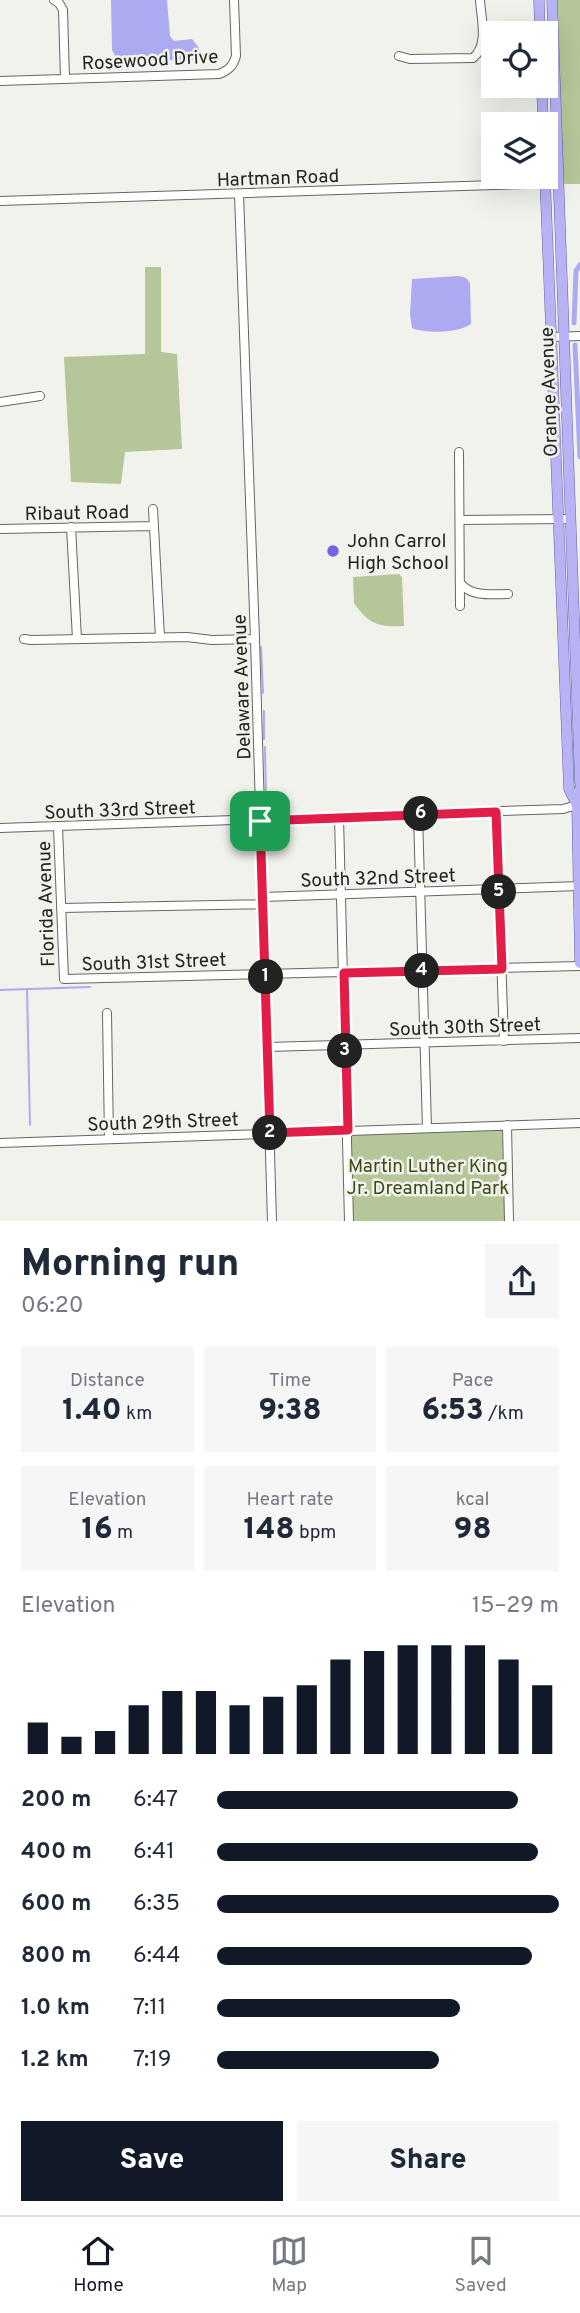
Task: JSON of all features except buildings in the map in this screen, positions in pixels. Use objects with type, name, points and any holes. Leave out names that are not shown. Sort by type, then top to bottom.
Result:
[{"type":"main road","points":[[539,0],[540,21]]},
{"type":"main road","name":"Orange Avenue","points":[[551,3],[555,112]]},
{"type":"main road","name":"Orange Avenue","points":[[558,183],[564,337],[563,643],[569,789],[578,805]]},
{"type":"main road","name":"Orange Avenue","points":[[546,189],[552,337],[578,699],[580,782]]},
{"type":"main road","points":[[563,643],[569,654],[572,692],[578,699]]},
{"type":"main road","name":"Orange Avenue","points":[[580,788],[580,964]]},
{"type":"street","points":[[54,0],[63,10],[65,79]]},
{"type":"street","name":"Rosewood Drive","points":[[0,81],[219,74],[234,64],[236,55],[234,0]]},
{"type":"street","points":[[480,0],[482,21]]},
{"type":"street","points":[[399,56],[410,59],[473,58],[480,52],[481,46]]},
{"type":"street","name":"Hartman Road","points":[[0,201],[481,183]]},
{"type":"street","name":"Delaware Avenue","points":[[239,194],[272,1221]]},
{"type":"street","points":[[552,337],[580,336]]},
{"type":"street","points":[[0,402],[40,396]]},
{"type":"street","points":[[459,452],[457,475],[462,585],[460,606]]},
{"type":"street","points":[[153,509],[160,637]]},
{"type":"street","points":[[460,520],[564,519]]},
{"type":"street","name":"Ribaut Road","points":[[0,529],[154,526]]},
{"type":"street","points":[[71,527],[76,639]]},
{"type":"street","points":[[462,585],[469,591],[478,593],[508,594]]},
{"type":"street","points":[[24,639],[255,639]]},
{"type":"street","name":"South 33rd Street","points":[[0,828],[496,812],[563,809],[578,805]]},
{"type":"street","points":[[496,812],[505,1041]]},
{"type":"street","points":[[418,814],[427,1128]]},
{"type":"street","points":[[339,817],[349,1221]]},
{"type":"street","name":"Florida Avenue","points":[[58,827],[64,979]]},
{"type":"street","name":"South 32nd Street","points":[[61,908],[341,894],[579,886]]},
{"type":"street","name":"South 31st Street","points":[[64,979],[502,969],[580,964]]},
{"type":"street","points":[[107,1013],[109,1139]]},
{"type":"street","name":"South 30th Street","points":[[268,1047],[580,1038]]},
{"type":"street","name":"South 29th Street","points":[[0,1143],[580,1123]]},
{"type":"street","points":[[507,1125],[509,1221]]},
{"type":"green space","points":[[555,0],[580,0],[580,184],[561,184],[558,21],[556,21]]},
{"type":"green space","points":[[145,267],[161,267],[161,352],[177,354],[182,449],[125,452],[121,484],[71,482],[64,357],[145,354]]},
{"type":"green space","points":[[399,574],[402,577],[404,626],[375,623],[354,603],[353,577]]},
{"type":"green space","name":"Martin Luther King Jr. Dreamland Park","points":[[502,1129],[505,1221],[352,1221],[350,1133]]},
{"type":"water","points":[[111,0],[167,0],[170,36],[174,41],[192,39],[199,48],[194,60],[118,61],[112,50]]},
{"type":"water","points":[[459,276],[470,283],[471,324],[442,332],[412,328],[412,279]]},
{"type":"waterway","points":[[574,323],[576,271],[580,265]]},
{"type":"waterway","points":[[575,345],[580,457]]},
{"type":"waterway","points":[[261,647],[263,693]]},
{"type":"waterway","points":[[264,711],[264,739]]},
{"type":"waterway","points":[[265,747],[266,800]]},
{"type":"waterway","points":[[0,990],[90,987]]},
{"type":"waterway","points":[[27,989],[30,1125]]},
{"type":"place","name":"John Carrol High School","points":[[333,551]]},
{"type":"route","points":[[496,812],[502,969],[344,973],[348,1130],[270,1133],[260,821],[496,812]]}]
